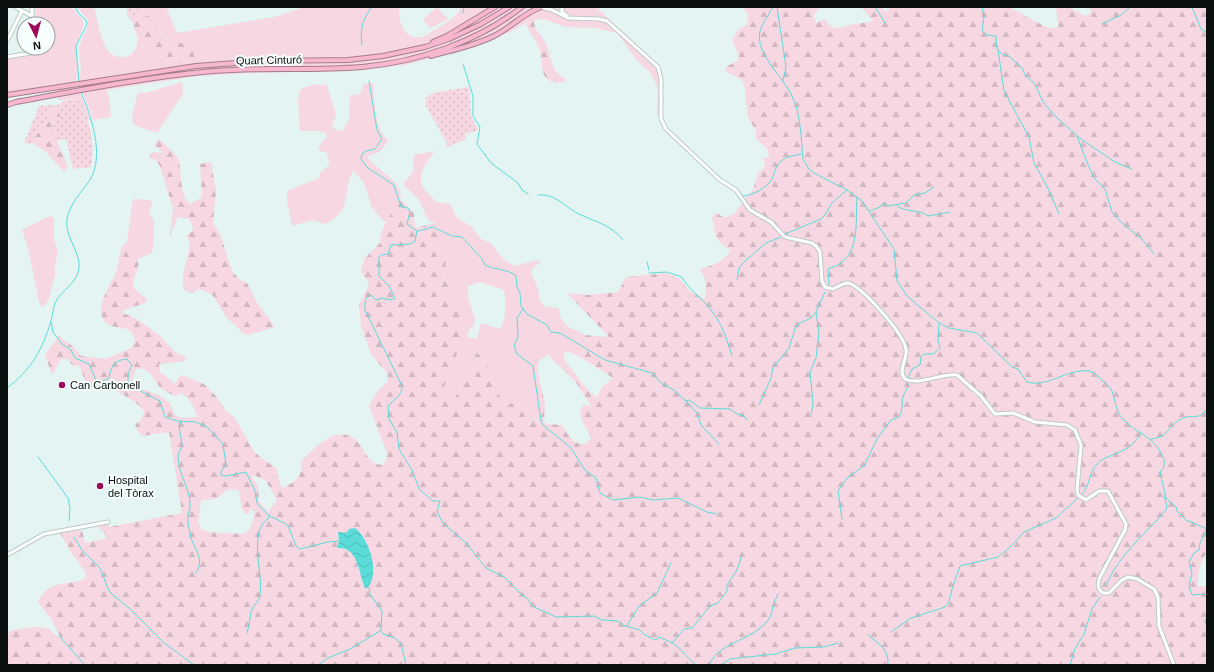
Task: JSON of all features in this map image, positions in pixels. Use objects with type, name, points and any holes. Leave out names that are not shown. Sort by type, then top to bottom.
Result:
[{"type":"highway","points":[[424,46],[447,36],[495,7]]},
{"type":"highway","name":"Quart Cinturó","points":[[7,95],[104,80],[156,70],[211,64],[348,60],[394,54],[424,46],[470,30],[509,7]]},
{"type":"highway","name":"Quart Cinturó","points":[[7,105],[16,102],[106,86],[214,71],[346,68],[411,60],[471,37],[522,7]]},
{"type":"highway","points":[[427,55],[460,48],[493,37],[541,7]]},
{"type":"street","points":[[15,7],[32,16],[31,7]]},
{"type":"street","points":[[27,14],[31,7]]},
{"type":"street","points":[[541,7],[547,8],[568,18],[599,19],[607,21],[655,64],[661,76],[661,119],[666,129],[714,175],[736,190],[750,210],[772,223],[785,237],[812,243],[817,247],[820,252],[822,281],[825,287],[833,289],[849,283],[874,302],[904,344],[906,357],[902,372],[905,379],[913,381],[948,375],[957,375],[981,396],[995,414],[1013,413],[1035,422],[1067,425],[1075,430],[1080,438],[1081,445],[1077,489],[1078,495],[1086,500],[1099,491],[1106,490],[1112,496],[1126,524],[1125,530],[1100,577],[1098,584],[1099,590],[1103,593],[1109,593],[1122,580],[1128,577],[1137,579],[1154,589],[1158,597],[1159,626],[1174,665]]},
{"type":"street","points":[[547,8],[555,7]]},
{"type":"street","points":[[562,7],[564,14],[573,18]]},
{"type":"street","points":[[7,42],[8,37],[22,11]]},
{"type":"street","points":[[7,555],[44,534],[108,522]]},
{"type":"green space","points":[[36,7],[72,7],[83,20],[84,24],[76,46],[77,86],[91,120],[88,119],[79,99],[59,100],[55,85],[16,92],[7,92],[7,59],[26,56],[56,56],[56,16],[35,16]]},
{"type":"green space","points":[[77,7],[94,7],[103,41],[107,49],[112,54],[119,57],[131,55],[136,49],[138,38],[143,38],[154,51],[165,59],[186,62],[195,61],[187,45],[170,40],[162,35],[154,18],[141,17],[133,24],[130,18],[139,10],[149,7],[166,7],[177,33],[274,17],[305,7],[399,7],[401,24],[407,33],[411,36],[423,37],[445,24],[456,15],[461,7],[596,7],[659,65],[663,76],[663,116],[657,116],[658,88],[650,72],[638,62],[617,33],[596,28],[565,27],[547,20],[537,19],[534,21],[529,21],[510,32],[479,45],[405,65],[333,71],[198,76],[106,90],[109,96],[111,117],[93,120],[79,82],[81,70],[79,47],[87,27],[88,20]]},
{"type":"green space","points":[[127,7],[149,8],[139,10],[130,18],[127,16]]},
{"type":"green space","points":[[437,7],[448,19],[430,28],[423,20]]},
{"type":"green space","points":[[743,7],[820,7],[814,15],[816,23],[825,19],[828,24],[838,28],[873,21],[861,7],[881,7],[886,12],[890,7],[1009,7],[1050,28],[1058,27],[1056,7],[1069,7],[1085,16],[1092,12],[1088,7],[1207,7],[1207,553],[1200,568],[1198,586],[1207,586],[1207,665],[7,665],[7,641],[9,632],[22,628],[43,627],[51,630],[56,636],[60,637],[51,619],[38,602],[43,594],[54,586],[79,581],[86,578],[86,573],[72,554],[60,533],[82,530],[85,543],[107,538],[104,532],[96,526],[108,524],[109,527],[182,513],[169,432],[142,436],[135,425],[142,418],[144,412],[141,407],[116,390],[109,382],[95,388],[89,388],[86,384],[80,366],[72,365],[68,359],[61,359],[52,375],[45,355],[59,336],[73,347],[81,356],[105,359],[132,348],[135,339],[130,330],[109,325],[104,321],[101,315],[104,296],[116,272],[120,252],[127,241],[138,257],[138,266],[133,284],[139,293],[147,299],[146,303],[123,310],[123,313],[137,319],[160,336],[174,351],[186,358],[185,361],[159,364],[160,372],[175,384],[178,378],[182,375],[204,384],[217,397],[226,411],[235,418],[255,453],[276,468],[280,485],[283,488],[298,478],[301,471],[301,461],[321,443],[336,435],[351,437],[359,443],[367,456],[374,463],[382,465],[386,462],[387,453],[369,406],[376,393],[388,381],[387,373],[371,354],[361,326],[359,305],[369,285],[361,270],[365,258],[380,243],[384,226],[401,200],[414,213],[415,228],[436,223],[444,234],[440,249],[446,262],[444,275],[464,327],[461,343],[440,397],[454,401],[476,351],[488,367],[504,407],[514,402],[527,409],[539,423],[542,392],[545,402],[544,421],[546,424],[562,425],[571,439],[577,443],[586,444],[591,438],[582,422],[580,414],[583,405],[591,406],[575,381],[559,366],[567,364],[590,392],[597,397],[602,387],[613,378],[582,358],[585,335],[609,337],[567,293],[587,295],[618,292],[626,277],[666,273],[680,279],[688,290],[704,299],[706,284],[700,269],[717,263],[731,250],[718,240],[712,217],[716,213],[725,218],[734,214],[753,189],[758,173],[764,168],[765,164],[763,158],[769,157],[767,149],[756,139],[756,129],[749,118],[745,90],[742,81],[725,70],[727,66],[738,61],[738,54],[732,40],[738,30],[747,25],[748,15]],"holes":[[[136,369],[145,369],[164,390],[174,396],[180,393],[186,397],[193,406],[197,417],[181,418],[175,415],[170,403],[159,395],[136,387],[132,380]],[[254,475],[266,481],[277,500],[268,512],[259,501],[258,485],[252,477]],[[233,489],[239,491],[242,509],[245,514],[248,514],[250,509],[255,512],[250,529],[243,534],[209,532],[201,529],[198,522],[201,500],[216,499],[227,490]],[[349,529],[362,534],[368,548],[373,565],[373,572],[369,586],[361,575],[355,557],[349,551],[337,548],[339,542],[337,533],[347,533]]]},
{"type":"green space","points":[[147,16],[154,18],[157,28],[165,38],[192,48],[196,61],[179,63],[165,60],[154,52],[143,38],[138,38],[133,24],[141,17]]},
{"type":"green space","points":[[529,21],[534,21],[535,28],[545,41],[556,72],[566,79],[564,82],[549,81],[543,73],[540,50],[526,25]]},
{"type":"green space","points":[[182,82],[183,94],[157,133],[134,125],[132,118],[133,109],[138,93],[146,93]]},
{"type":"green space","points":[[373,83],[375,109],[378,122],[382,133],[388,141],[380,152],[368,156],[369,160],[386,174],[398,188],[401,195],[400,203],[395,212],[385,222],[372,208],[364,183],[353,170],[343,207],[334,219],[325,224],[313,220],[292,226],[287,201],[287,191],[319,178],[320,173],[330,164],[326,151],[321,152],[318,150],[321,143],[327,137],[326,133],[318,131],[300,131],[298,101],[300,90],[313,85],[327,85],[336,115],[332,125],[333,128],[338,131],[343,130],[349,119],[350,95],[358,95],[363,89],[363,84]]},
{"type":"green space","points":[[469,87],[471,116],[478,130],[465,134],[466,139],[445,148],[447,143],[426,106],[426,98],[433,93]]},
{"type":"green space","points":[[80,99],[91,133],[93,150],[91,167],[73,169],[66,139],[57,140],[52,119],[61,119],[58,105],[64,101]]},
{"type":"green space","points":[[52,105],[58,105],[61,119],[52,120],[58,144],[68,166],[64,172],[46,152],[33,143],[33,139],[47,119]]},
{"type":"green space","points":[[52,105],[47,119],[33,139],[33,143],[26,144],[25,141],[39,106]]},
{"type":"green space","points":[[160,137],[160,140],[178,158],[182,189],[186,200],[190,204],[202,197],[200,164],[211,162],[216,191],[213,223],[221,236],[232,271],[238,278],[247,283],[256,301],[275,327],[248,335],[243,333],[226,317],[210,293],[199,289],[192,293],[185,291],[183,276],[189,249],[187,235],[192,231],[193,227],[189,219],[178,217],[170,236],[173,209],[160,166],[156,160],[149,158],[152,152],[164,153],[154,145]]},
{"type":"green space","points":[[435,151],[426,163],[422,173],[421,183],[426,191],[436,202],[450,204],[457,218],[472,227],[481,239],[491,243],[503,259],[514,266],[538,260],[540,263],[534,267],[531,272],[538,289],[540,301],[546,307],[559,308],[560,317],[567,326],[585,335],[582,358],[568,351],[564,353],[564,358],[567,364],[559,366],[548,355],[540,360],[537,367],[542,392],[540,423],[527,409],[504,407],[476,351],[454,401],[440,397],[464,327],[444,275],[446,262],[440,249],[442,242],[436,223],[430,221],[426,216],[420,201],[403,184],[413,172],[414,155]],"holes":[[[480,282],[504,290],[505,316],[502,326],[499,329],[481,323],[477,339],[467,337],[469,330],[473,327],[475,319],[468,297],[468,286]]]},
{"type":"green space","points":[[133,199],[150,200],[152,203],[149,214],[154,219],[154,240],[152,253],[138,259],[127,241]]},
{"type":"green space","points":[[50,216],[54,218],[54,240],[58,250],[55,275],[49,298],[46,304],[42,307],[39,302],[28,248],[22,230]]},
{"type":"water","points":[[355,528],[365,540],[372,557],[373,575],[371,583],[366,589],[354,557],[345,549],[337,548],[339,542],[338,532],[347,533],[349,529]]},
{"type":"waterway","points":[[75,7],[79,14],[86,20],[87,24],[76,46],[79,83]]},
{"type":"waterway","points":[[362,45],[362,25],[372,7]]},
{"type":"waterway","points":[[463,13],[464,7]]},
{"type":"waterway","points":[[773,7],[762,26],[759,35],[760,45],[769,62],[788,88],[795,103],[800,127],[803,159],[809,169],[814,173],[847,190],[862,201],[894,249],[897,281],[907,296],[939,323],[949,328],[977,333],[1012,367],[1018,369],[1027,382],[1043,382],[1073,372],[1081,371],[1089,371],[1096,375],[1111,389],[1120,416],[1133,428],[1153,442],[1161,453],[1164,459],[1164,467],[1160,472],[1166,498],[1176,507],[1177,511],[1186,520],[1205,528],[1207,533]]},
{"type":"waterway","points":[[777,7],[786,67],[783,81]]},
{"type":"waterway","points":[[875,7],[885,23]]},
{"type":"waterway","points":[[982,7],[984,17],[982,31],[987,35],[996,36],[997,49],[1002,54],[1009,56],[1022,68],[1025,75],[1035,84],[1043,102],[1057,118],[1081,139],[1115,162],[1132,169]]},
{"type":"waterway","points":[[1102,24],[1121,15],[1130,7]]},
{"type":"waterway","points":[[1192,7],[1201,29],[1207,32]]},
{"type":"waterway","points":[[998,50],[1004,91],[1029,137],[1034,163],[1048,188],[1059,214]]},
{"type":"waterway","points":[[463,64],[473,96],[473,116],[480,127],[477,144],[491,163],[518,183],[522,190],[528,194]]},
{"type":"waterway","points":[[369,81],[377,130],[382,139],[375,149],[364,152],[361,159],[368,168],[394,185],[401,207],[408,208],[410,212],[407,224],[417,231],[415,241],[410,244],[391,245],[388,254],[381,255],[379,257],[379,276],[389,286],[395,298],[390,300],[382,298],[376,300],[371,295],[366,299],[365,310],[402,386],[401,393],[388,406],[389,419],[397,432],[399,449],[412,470],[419,489],[433,501],[440,501],[437,512],[443,523],[466,543],[486,568],[504,577],[528,599],[532,606],[556,617],[594,616],[602,620],[618,621],[622,625],[640,630],[645,635],[656,640],[659,637],[674,644],[696,665]]},
{"type":"waterway","points":[[7,388],[30,366],[40,350],[52,319],[55,303],[75,279],[79,269],[78,256],[68,232],[67,219],[73,203],[90,180],[96,159],[95,136],[89,112],[81,92]]},
{"type":"waterway","points":[[1077,136],[1094,178],[1105,189],[1112,212],[1122,223],[1142,239],[1154,254]]},
{"type":"waterway","points":[[743,196],[755,193],[767,185],[772,179],[777,166],[782,160],[787,157],[801,154]]},
{"type":"waterway","points":[[870,211],[880,207],[883,203],[888,206],[906,203],[914,195],[925,193],[934,187]]},
{"type":"waterway","points":[[785,234],[821,219],[832,203],[847,190]]},
{"type":"waterway","points":[[538,195],[550,196],[575,212],[614,231],[623,240]]},
{"type":"waterway","points":[[829,285],[828,269],[839,264],[847,257],[852,249],[856,229],[857,197]]},
{"type":"waterway","points":[[897,206],[905,210],[921,212],[928,216],[950,212]]},
{"type":"waterway","points":[[418,231],[433,227],[452,236],[462,237],[482,259],[485,265],[516,276],[521,306],[527,314],[547,325],[551,332],[560,333],[605,360],[652,373],[661,383],[674,390],[686,401],[689,400],[700,408],[730,409],[737,414],[744,416],[747,420]]},
{"type":"waterway","points":[[737,280],[739,268],[745,261],[766,243],[781,237]]},
{"type":"waterway","points":[[647,262],[649,270]]},
{"type":"waterway","points":[[649,273],[667,272],[682,277],[689,287],[715,315],[724,332],[732,356]]},
{"type":"waterway","points":[[759,405],[771,378],[773,368],[789,348],[795,329],[798,324],[811,318],[816,312],[825,292]]},
{"type":"waterway","points":[[523,309],[517,318],[518,337],[514,346],[517,354],[533,366],[541,421],[543,425],[571,448],[585,470],[596,478],[600,493],[613,500],[640,497],[653,500],[678,498],[707,512],[717,514]]},
{"type":"waterway","points":[[811,415],[813,404],[810,372],[816,358],[819,333],[816,312]]},
{"type":"waterway","points":[[51,322],[53,332],[62,344],[71,350],[75,358],[89,364],[96,380],[99,383],[109,378],[112,367],[116,362],[127,359],[132,365],[128,375],[129,385],[160,401],[165,417],[177,421],[196,422],[207,427],[223,444],[226,465],[221,472],[221,475],[226,476],[246,472],[255,491],[257,503],[268,515],[286,524],[296,546],[300,549],[328,542],[340,541]]},
{"type":"waterway","points":[[908,378],[912,369],[920,365],[921,357],[924,354],[933,354],[940,348],[938,339],[939,324]]},
{"type":"waterway","points":[[842,519],[838,491],[848,477],[864,466],[877,439],[891,420],[899,417],[903,397],[908,384]]},
{"type":"waterway","points":[[686,401],[697,413],[701,425],[719,444]]},
{"type":"waterway","points":[[1151,439],[1162,436],[1176,422],[1185,417],[1202,415],[1207,408]]},
{"type":"waterway","points":[[181,421],[180,430],[182,445],[178,455],[178,462],[188,491],[190,506],[188,519],[191,538],[198,553],[200,562],[196,573]]},
{"type":"waterway","points":[[1081,495],[1098,463],[1103,459],[1126,449],[1141,433]]},
{"type":"waterway","points":[[38,457],[68,498],[70,508],[69,521]]},
{"type":"waterway","points":[[1106,585],[1111,574],[1125,554],[1166,510],[1167,507],[1164,495]]},
{"type":"waterway","points":[[891,632],[911,618],[945,607],[949,602],[960,566],[998,557],[1024,532],[1056,518],[1078,498]]},
{"type":"waterway","points":[[247,633],[251,612],[260,595],[261,586],[258,554],[259,533],[262,524],[269,518],[269,515]]},
{"type":"waterway","points":[[1206,531],[1200,543],[1199,550],[1194,553],[1189,562],[1192,573],[1189,586],[1192,595],[1204,594],[1207,597]]},
{"type":"waterway","points":[[74,537],[82,550],[100,568],[109,591],[129,608],[163,642],[194,665]]},
{"type":"waterway","points":[[672,643],[684,629],[692,628],[710,606],[718,603],[727,591],[727,585],[737,570],[742,555]]},
{"type":"waterway","points":[[627,626],[639,606],[657,593],[671,563]]},
{"type":"waterway","points":[[369,587],[370,594],[382,611],[381,631],[383,634],[395,638],[401,644],[406,665]]},
{"type":"waterway","points":[[709,665],[721,650],[764,625],[771,615],[774,602],[778,594]]},
{"type":"waterway","points":[[1070,665],[1075,649],[1084,634],[1092,609],[1100,597]]},
{"type":"waterway","points":[[1207,616],[1205,621],[1207,627]]},
{"type":"waterway","points":[[318,665],[328,658],[350,649],[380,631]]},
{"type":"waterway","points":[[868,635],[885,651],[888,659],[888,665]]},
{"type":"waterway","points":[[60,637],[85,665]]},
{"type":"waterway","points":[[721,665],[730,659],[775,654],[795,648],[824,647],[838,643]]},
{"type":"place","name":"Can Carbonell","points":[[62,385]]},
{"type":"place","name":"Hospital del Tòrax","points":[[100,486]]}]
